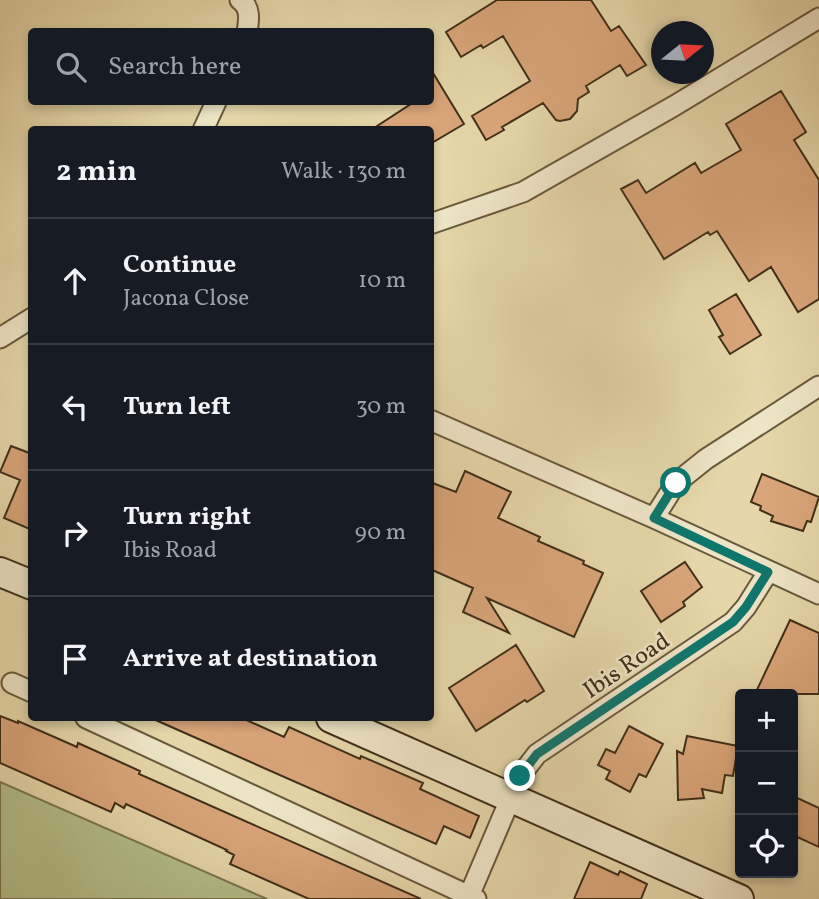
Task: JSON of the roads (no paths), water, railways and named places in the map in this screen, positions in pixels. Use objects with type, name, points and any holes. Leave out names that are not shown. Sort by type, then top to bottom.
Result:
[{"type":"street","points":[[240,0],[250,16],[248,28]]},
{"type":"street","points":[[434,223],[523,192],[674,106],[819,18]]},
{"type":"street","points":[[205,126],[215,105]]},
{"type":"street","points":[[0,338],[28,320]]},
{"type":"street","points":[[654,518],[676,483],[706,459],[819,386]]},
{"type":"street","points":[[434,422],[819,594]]},
{"type":"street","points":[[0,572],[28,583]]},
{"type":"street","name":"Ibis Road","points":[[472,897],[520,776],[537,754],[733,622],[768,572]]},
{"type":"street","points":[[12,683],[28,690]]},
{"type":"street","points":[[92,721],[472,897]]},
{"type":"street","points":[[338,721],[739,899]]}]
